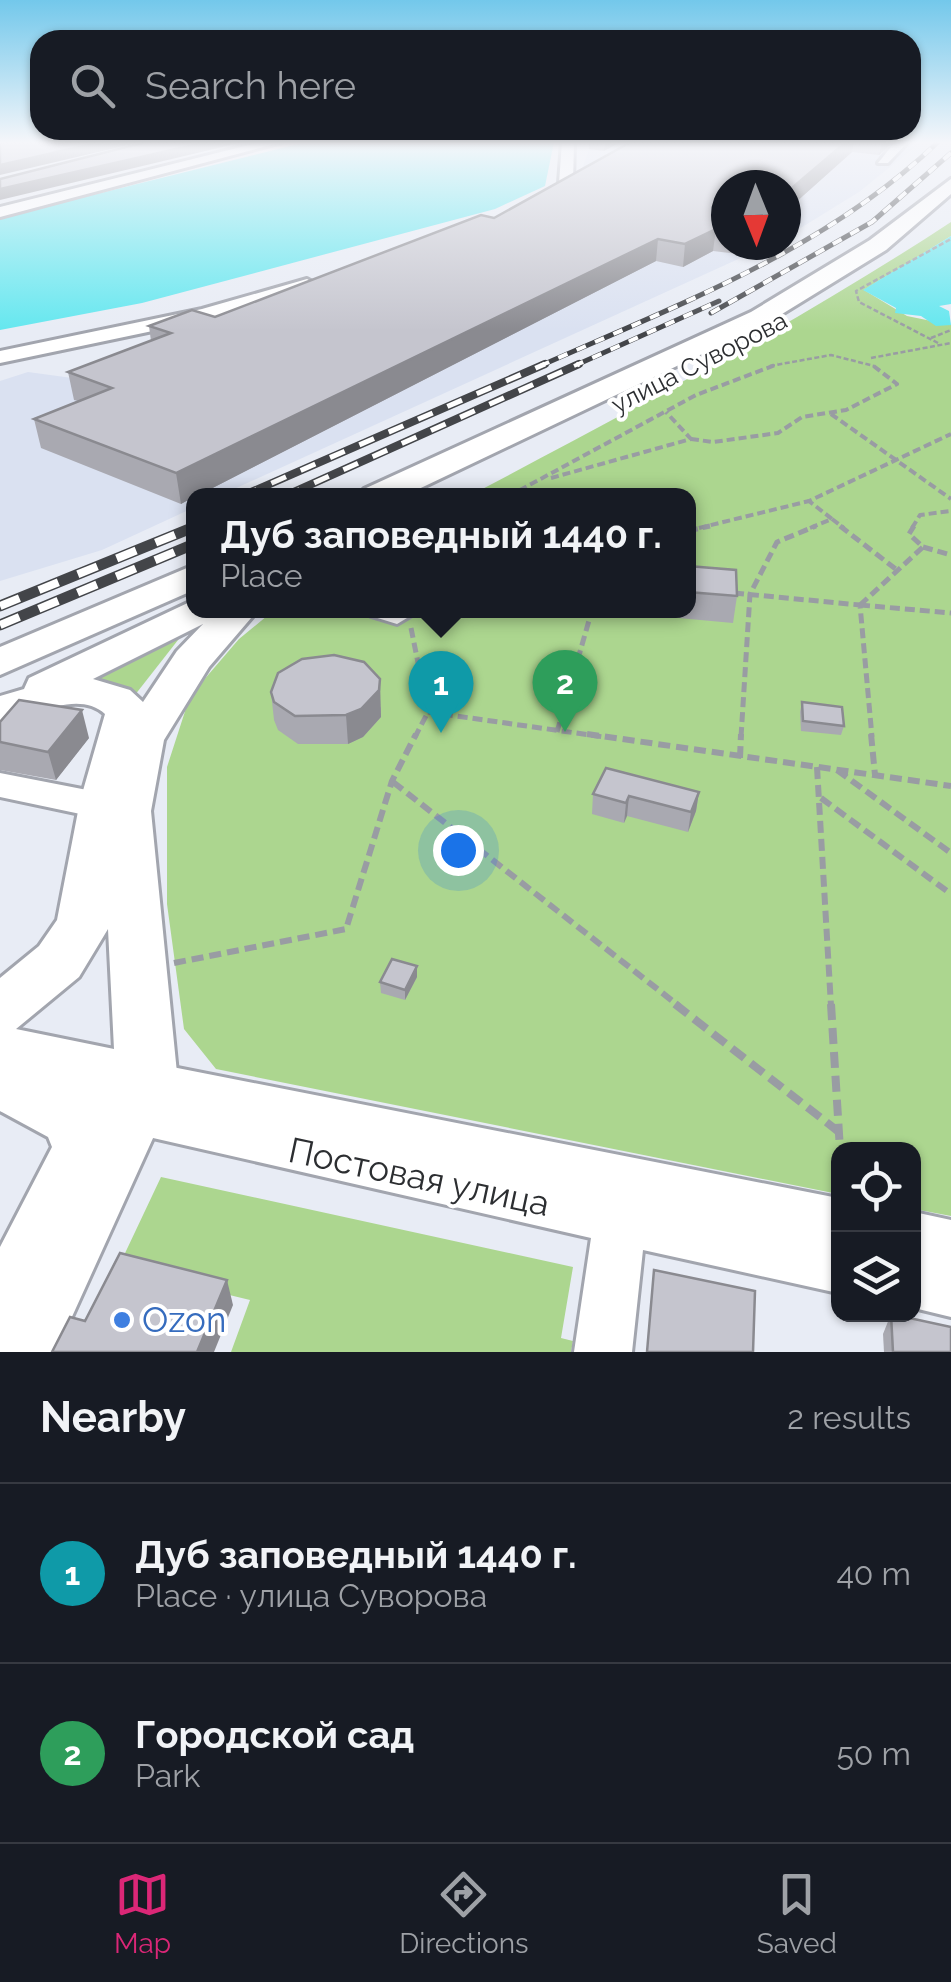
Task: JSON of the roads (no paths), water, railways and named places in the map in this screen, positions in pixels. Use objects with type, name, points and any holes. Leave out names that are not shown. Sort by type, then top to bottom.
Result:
[{"type":"main road","name":"улица Суворова","points":[[394,488],[760,317],[878,244],[925,205]]},
{"type":"main road","name":"улица Суворова","points":[[452,488],[786,318],[951,212]]},
{"type":"main road","name":"улица Суворова","points":[[407,488],[488,446]]},
{"type":"main road","points":[[0,662],[186,580]]},
{"type":"main road","points":[[0,686],[186,596]]},
{"type":"main road","points":[[0,710],[186,617]]},
{"type":"main road","points":[[17,1352],[141,1098],[114,808],[156,713],[192,660],[231,618]]},
{"type":"main road","points":[[0,710],[74,690],[122,704],[127,724],[114,808],[89,918],[62,959],[0,1010]]},
{"type":"main road","name":"Постовая улица","points":[[0,1051],[141,1098]]},
{"type":"main road","name":"Постовая улица","points":[[0,1086],[141,1098]]},
{"type":"street","points":[[0,212],[29,205]]},
{"type":"street","points":[[0,357],[247,303],[322,279]]},
{"type":"street","points":[[61,321],[84,340]]},
{"type":"street","points":[[114,354],[140,340],[130,330]]},
{"type":"street","points":[[0,785],[114,808]]},
{"type":"street","points":[[0,1086],[66,1122],[77,1147],[67,1178],[0,1302]]},
{"type":"street","name":"Постовая улица","points":[[141,1098],[620,1221],[831,1265]]},
{"type":"street","name":"Постовая улица","points":[[141,1098],[831,1222]]},
{"type":"street","points":[[603,1352],[620,1221]]},
{"type":"street","points":[[921,1240],[951,1246]]},
{"type":"street","points":[[921,1282],[951,1288]]},
{"type":"water","points":[[52,205],[503,205],[142,303],[0,330],[0,218]]},
{"type":"water","points":[[951,236],[951,304],[939,306],[949,311],[951,325],[936,326],[921,316],[895,313],[896,308],[863,290]]},
{"type":"railway","points":[[540,366],[749,271],[860,205]]},
{"type":"railway","points":[[711,313],[872,222],[891,205]]},
{"type":"railway","points":[[574,366],[719,301]]},
{"type":"railway","points":[[260,488],[545,364]]},
{"type":"railway","points":[[303,488],[579,364]]},
{"type":"railway","points":[[0,606],[186,530]]},
{"type":"railway","points":[[0,625],[186,547]]},
{"type":"place","name":"Городской сад","points":[[565,732]]},
{"type":"place","name":"Дуб заповедный 1440 г.","points":[[441,733]]},
{"type":"place","name":"Ozon","points":[[122,1320]]}]
